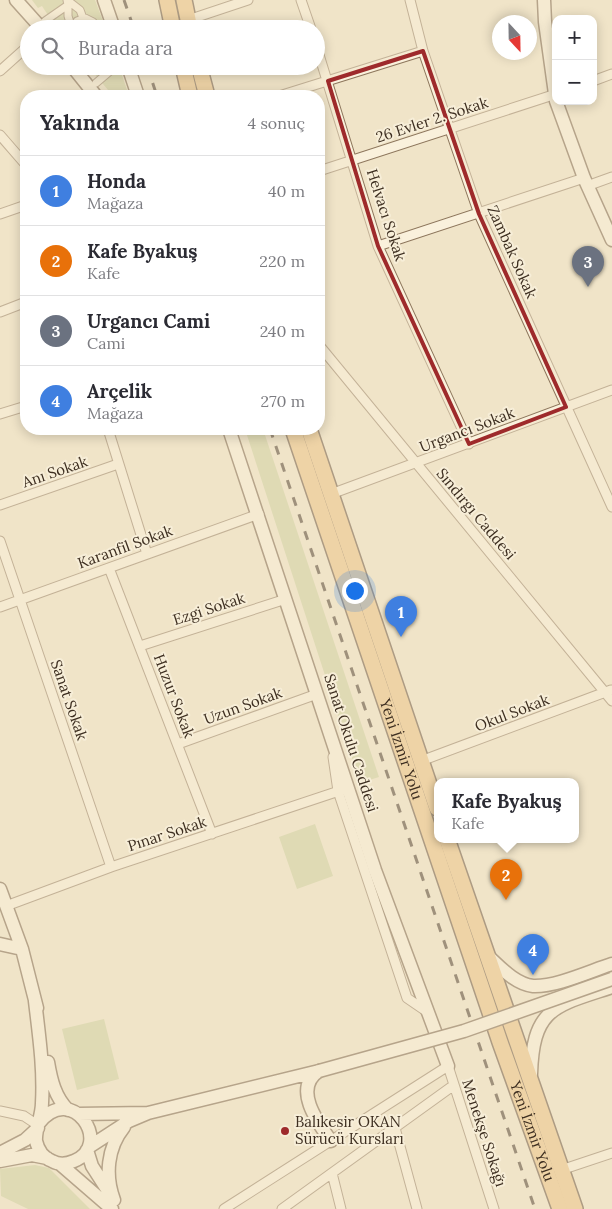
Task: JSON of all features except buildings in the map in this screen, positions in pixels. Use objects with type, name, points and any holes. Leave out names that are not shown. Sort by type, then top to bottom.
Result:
[{"type":"highway","points":[[167,0],[171,20]]},
{"type":"highway","points":[[184,0],[188,20]]},
{"type":"highway","points":[[185,75],[189,90]]},
{"type":"highway","points":[[201,75],[205,90]]},
{"type":"highway","name":"Yeni İzmir Yolu","points":[[296,435],[414,764],[434,802]]},
{"type":"highway","name":"Yeni İzmir Yolu","points":[[311,435],[434,829]]},
{"type":"highway","name":"Yeni İzmir Yolu","points":[[438,843],[497,1033],[560,1209]]},
{"type":"highway","name":"Yeni İzmir Yolu","points":[[449,843],[560,1170],[575,1209]]},
{"type":"main road","points":[[16,0],[38,20]]},
{"type":"main road","points":[[104,0],[111,20]]},
{"type":"main road","points":[[544,0],[552,71]]},
{"type":"main road","points":[[79,75],[91,90]]},
{"type":"main road","points":[[131,75],[135,90]]},
{"type":"main road","points":[[558,105],[586,182],[612,240]]},
{"type":"main road","name":"Sanat Okulu Caddesi","points":[[231,435],[330,732],[343,790],[448,1066]]},
{"type":"main road","points":[[0,889],[3,907],[22,949],[52,1083],[62,1103],[87,1124],[90,1131],[88,1148],[100,1180],[115,1206]]},
{"type":"main road","points":[[0,944],[22,949]]},
{"type":"main road","points":[[486,954],[506,973],[532,986],[554,983],[612,964]]},
{"type":"main road","points":[[60,1164],[78,1160],[88,1148],[129,1121],[148,1113],[319,1071],[464,1030],[612,979]]},
{"type":"main road","points":[[554,983],[546,991],[547,998],[552,1004],[560,1004],[612,987]]},
{"type":"main road","points":[[35,1001],[42,1058],[42,1105],[36,1141],[39,1149],[47,1158]]},
{"type":"main road","points":[[530,1082],[531,1051],[535,1035],[542,1021],[560,1004]]},
{"type":"main road","points":[[319,1071],[310,1078],[307,1092],[317,1122],[331,1141]]},
{"type":"main road","points":[[0,1153],[25,1140],[52,1112],[148,1113]]},
{"type":"main road","points":[[115,1206],[109,1188],[109,1163],[114,1142],[129,1121]]},
{"type":"main road","points":[[0,1161],[32,1155],[47,1158],[60,1164],[115,1206]]},
{"type":"street","points":[[199,20],[248,0]]},
{"type":"street","points":[[301,0],[308,20]]},
{"type":"street","name":"Zambak Sokak","points":[[410,0],[423,51],[479,214],[612,507]]},
{"type":"street","points":[[49,20],[67,3]]},
{"type":"street","points":[[67,3],[76,6],[82,18],[90,20]]},
{"type":"street","points":[[67,3],[70,20]]},
{"type":"street","points":[[299,90],[423,51]]},
{"type":"street","points":[[0,71],[20,53]]},
{"type":"street","name":"Helvacı Sokak","points":[[325,72],[378,246],[469,444]]},
{"type":"street","points":[[597,80],[612,74]]},
{"type":"street","points":[[96,83],[103,75]]},
{"type":"street","name":"26 Evler 2. Sokak","points":[[325,168],[448,128],[552,99]]},
{"type":"street","points":[[0,135],[20,158]]},
{"type":"street","points":[[378,246],[586,182],[612,177]]},
{"type":"street","points":[[0,214],[20,207]]},
{"type":"street","points":[[0,312],[20,304]]},
{"type":"street","name":"Sındırgı Caddesi","points":[[325,351],[417,464],[609,691],[612,701]]},
{"type":"street","name":"Urgancı Sokak","points":[[331,494],[417,464],[612,390]]},
{"type":"street","points":[[0,414],[20,408]]},
{"type":"street","points":[[110,435],[147,554]]},
{"type":"street","name":"Anı Sokak","points":[[0,505],[118,464]]},
{"type":"street","name":"Karanfil Sokak","points":[[0,607],[259,514]]},
{"type":"street","name":"Sanat Sokak","points":[[0,541],[111,867]]},
{"type":"street","name":"Huzur Sokak","points":[[109,568],[212,834]]},
{"type":"street","name":"Ezgi Sokak","points":[[140,646],[286,598]]},
{"type":"street","name":"Okul Sokak","points":[[414,764],[609,691]]},
{"type":"street","name":"Uzun Sokak","points":[[178,744],[317,694]]},
{"type":"street","name":"Pınar Sokak","points":[[3,907],[111,867],[343,790]]},
{"type":"street","points":[[224,1209],[448,1066]]},
{"type":"street","name":"Menekşe Sokağı","points":[[448,1066],[494,1209]]},
{"type":"street","points":[[282,1209],[454,1084]]},
{"type":"street","points":[[0,1111],[24,1116],[39,1126]]},
{"type":"street","points":[[395,1128],[417,1209]]},
{"type":"street","points":[[560,1170],[612,1153]]},
{"type":"street","points":[[332,1173],[341,1209]]},
{"type":"highlighted area","points":[[423,51],[479,214],[566,407],[469,444],[378,246],[328,81]]},
{"type":"green space","points":[[32,0],[95,0],[103,20],[51,20],[42,6],[38,8]]},
{"type":"green space","points":[[96,75],[122,75],[127,90],[108,90]]},
{"type":"green space","points":[[247,435],[265,435],[379,777],[360,783]]},
{"type":"green space","points":[[315,824],[333,876],[297,889],[279,837]]},
{"type":"green space","points":[[104,1019],[119,1079],[77,1090],[62,1029]]},
{"type":"green space","points":[[35,1165],[49,1168],[90,1209],[28,1209],[1,1196],[0,1169]]},
{"type":"railway","points":[[124,0],[131,20]]},
{"type":"railway","points":[[150,75],[155,90]]},
{"type":"railway","points":[[272,435],[535,1209]]},
{"type":"place","name":"Urgancı Cami","points":[[588,287]]},
{"type":"place","name":"Honda","points":[[401,637]]},
{"type":"place","name":"Kafe Byakuş","points":[[506,900]]},
{"type":"place","name":"Arçelik","points":[[533,975]]},
{"type":"place","name":"Balıkesir OKAN Sürücü Kursları","points":[[285,1131]]}]
